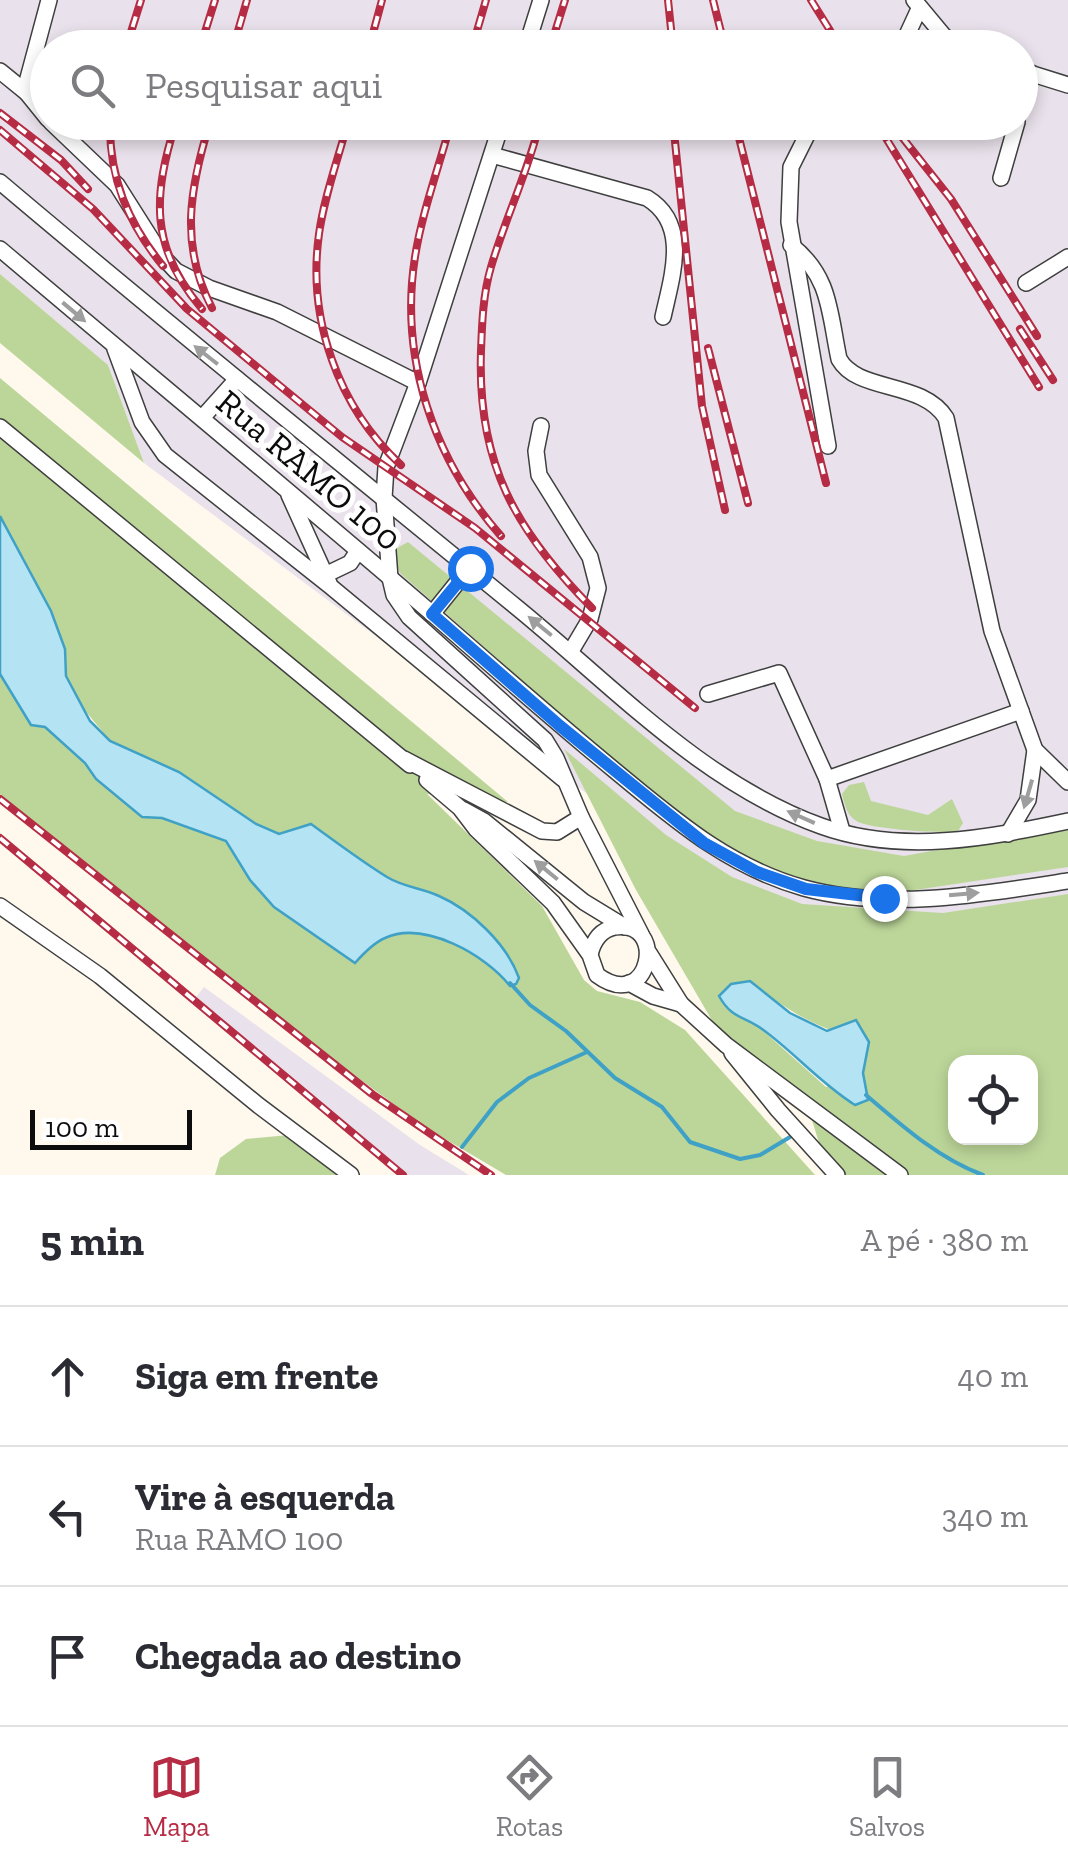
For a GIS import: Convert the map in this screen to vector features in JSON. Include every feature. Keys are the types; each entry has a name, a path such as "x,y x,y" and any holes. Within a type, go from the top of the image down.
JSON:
{"street":[{"path":"41,30 49,0"},
{"path":"532,30 541,0"},
{"path":"907,30 917,5 939,30"},
{"path":"27,93 30,68"},
{"path":"0,71 30,97"},
{"path":"1038,74 1066,80"},
{"path":"70,140 117,185 176,272 277,312 418,383"},
{"path":"497,140 418,383 386,467 384,498 390,578 394,595 409,617 545,740 647,947 644,971 629,983"},
{"path":"804,140 791,167 791,245 828,446"},
{"path":"1001,178 1012,140"},
{"path":"492,155 646,198 660,206 674,233 673,272 662,317"},
{"name":"Rua RAMO 100","path":"0,182 665,733 729,780 823,827 872,837 948,842 1068,821"},
{"path":"791,245 817,270 844,368 850,374 933,403 946,418 992,632 1035,750 1068,782"},
{"name":"Rua RAMO 100","path":"0,249 560,726 704,843 757,872 806,889 884,898 988,892 1068,880"},
{"path":"1026,283 1068,258"},
{"path":"114,345 142,422 164,454 328,580 567,782"},
{"path":"202,418 238,379"},
{"path":"541,426 536,452 540,476 590,557 598,588 590,619 570,651"},
{"path":"0,427 460,808 476,829 538,885 590,954"},
{"path":"288,491 328,580"},
{"path":"328,580 350,564 358,550"},
{"path":"432,614 470,568"},
{"path":"708,694 779,673 827,779 842,831"},
{"path":"827,779 1021,710"},
{"path":"1008,834 1028,800 1035,750"},
{"path":"404,760 542,831 557,832 581,817"},
{"path":"460,808 484,821 584,902 640,935 681,1004 726,1045 900,1175"},
{"path":"0,906 100,976 258,1105 352,1175"},
{"path":"625,927 612,927 593,942 592,966 606,982 629,983 653,996 681,1004"},
{"path":"726,1045 837,1175"},
{"path":"800,1135 816,1114"}],"shaded area":[{"path":"0,0 1068,0 1068,918 747,913 144,463 108,365 0,274"},
{"path":"204,987 420,1145 469,1175 400,1175 196,997"}],"green space":[{"path":"0,274 108,365 144,463 0,343"},
{"path":"0,378 508,802 427,794 542,906 584,980 597,991 640,1002 685,1030 815,1175 506,1175 425,1127 215,973 0,794 0,674 31,725 45,727 85,763 96,779 141,817 162,818 226,841 259,892 274,907 354,963 384,938 417,934 435,937 470,953 510,986 519,978 509,958 480,928 387,877 311,824 279,834 256,824 179,772 110,741 79,703 66,675 65,649 0,516"},
{"path":"408,542 735,811 817,841 904,856 1068,826 1068,867 902,892 807,886 706,843 400,573 395,561 397,548"},
{"path":"564,749 666,835 732,877 802,904 943,913 1068,894 1068,1175 840,1175 819,1143 805,1097 717,1029 636,890","holes":["750,981 779,1003 835,1032 869,1042 863,1073 826,1087 760,1028"]},
{"path":"864,782 871,801 928,815 952,799 963,823 958,831 937,832 858,822 845,807 842,794 849,785"},
{"path":"289,1135 336,1175 215,1175 220,1158 246,1139"}],"water":[{"path":"0,516 51,611 65,649 66,676 90,721 110,741 179,772 256,824 279,834 311,824 387,877 451,902 497,941 519,978 516,984 510,986 470,952 418,934 385,938 355,963 274,907 250,880 226,841 162,818 142,817 96,779 85,763 45,727 31,725 0,674"},
{"path":"750,981 790,1013 827,1031 856,1020 869,1042 863,1073 868,1100 855,1105 762,1029 728,1009 719,996 731,984"}],"waterway":[{"path":"510,983 615,1078 662,1107 690,1142 740,1159 760,1155 790,1137"},
{"path":"462,1147 497,1102 529,1078 587,1052"},
{"path":"866,1095 936,1151 983,1175"}],"railway":[{"path":"132,30 141,0"},
{"path":"206,30 215,0"},
{"path":"238,30 247,0"},
{"path":"374,30 382,0"},
{"path":"477,30 486,0"},
{"path":"556,30 565,0"},
{"path":"668,0 671,30"},
{"path":"713,0 720,30"},
{"path":"811,0 830,30"},
{"path":"0,113 30,136"},
{"path":"0,130 93,209 187,309 342,437 475,528 695,708"},
{"path":"35,140 88,189"},
{"path":"111,140 123,199 163,266"},
{"path":"170,140 160,197 164,242 172,264 202,309"},
{"path":"205,140 191,216 195,262 212,308"},
{"path":"343,140 319,234 316,266 323,329 344,389 379,442 401,465"},
{"path":"446,140 415,257 412,333 427,406 440,441 457,475 501,536"},
{"path":"535,140 488,277 482,319 481,391 494,461 506,492 542,551 592,608"},
{"path":"675,140 702,406 725,510"},
{"path":"740,140 826,483"},
{"path":"887,140 1039,387"},
{"path":"904,140 951,199 1037,336"},
{"path":"1020,329 1053,380"},
{"path":"708,348 748,503"},
{"path":"0,799 372,1094 491,1175"},
{"path":"0,838 403,1175"}],"route":[{"path":"470,568 432,614 560,726 704,843 757,872 806,889 884,898"}]}
